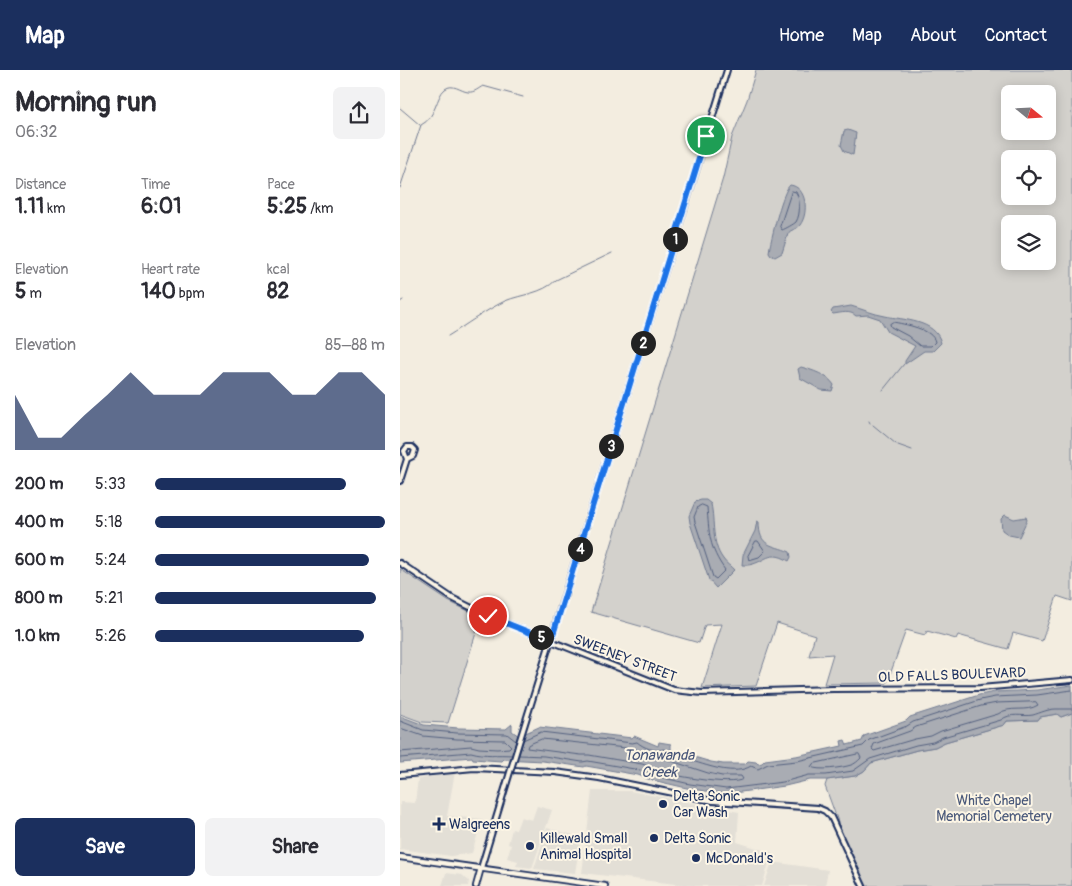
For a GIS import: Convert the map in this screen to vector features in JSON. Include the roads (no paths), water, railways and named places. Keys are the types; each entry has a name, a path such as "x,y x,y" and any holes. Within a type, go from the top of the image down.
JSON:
{"main road":[{"path":"400,857 605,886"},
{"path":"476,886 481,868"}],"street":[{"path":"481,868 727,70"},
{"path":"400,481 407,459"},
{"name":"SWEENEY STREET","path":"400,564 452,598 488,616 674,690 702,693 833,688"},
{"name":"OLD FALLS BOULEVARD","path":"833,688 980,688 1072,680"},
{"path":"400,775 474,768 555,772 608,780 713,801 816,807 825,810 831,818 862,886"}],"water":[{"path":"848,130 856,133 853,155 844,151 841,145 844,131"},
{"path":"790,185 800,190 803,195 805,214 799,227 788,234 782,253 775,257 769,252 770,246 781,204"},
{"path":"851,306 876,314 926,325 938,335 941,343 933,351 924,351 905,364 915,346 888,332 880,319 868,315 856,316 848,312 833,314 831,312 833,309"},
{"path":"801,367 815,371 828,378 834,385 832,391 821,390 800,378 798,369"},
{"path":"706,500 711,504 714,532 719,553 724,561 734,570 716,588 709,580 690,523 689,516 695,502"},
{"path":"1005,515 1014,519 1026,517 1027,520 1019,537 1009,535 1002,530 1001,519"},
{"path":"757,521 759,522 761,537 764,541 790,552 791,557 789,561 775,556 749,565 742,565 743,555 755,531"},
{"name":"Tonawanda Creek","path":"1072,685 1072,713 1061,717 1057,714 1040,717 1038,720 1007,721 1004,725 945,742 935,747 871,763 864,771 855,776 827,780 810,780 785,786 726,794 691,789 638,775 543,761 503,759 501,761 473,759 472,757 400,763 400,716 424,725 458,728 506,729 512,724 512,731 519,736 539,727 632,738 634,736 658,746 659,742 671,744 671,750 711,762 745,764 748,761 758,764 765,760 796,756 842,746 841,741 845,740 847,745 862,741 864,736 906,721 910,717 979,695"}],"waterway":[{"path":"400,188 421,125 430,117 445,89 454,87 470,92 483,86 523,97"},
{"path":"400,108 420,125"},
{"path":"448,336 505,301 545,288 556,280 612,253"},
{"path":"883,390 904,364"},
{"path":"873,425 896,444"},
{"path":"898,445 912,450"}],"place":[{"name":"Delta Sonic Car Wash","path":"663,804"},
{"name":"Walgreens","path":"439,824"},
{"name":"Delta Sonic","path":"654,838"},
{"name":"Killewald Small Animal Hospital","path":"530,846"},
{"name":"McDonald's","path":"696,858"}],"park label":[{"name":"White Chapel Memorial Cemetery","path":"994,808"}]}
